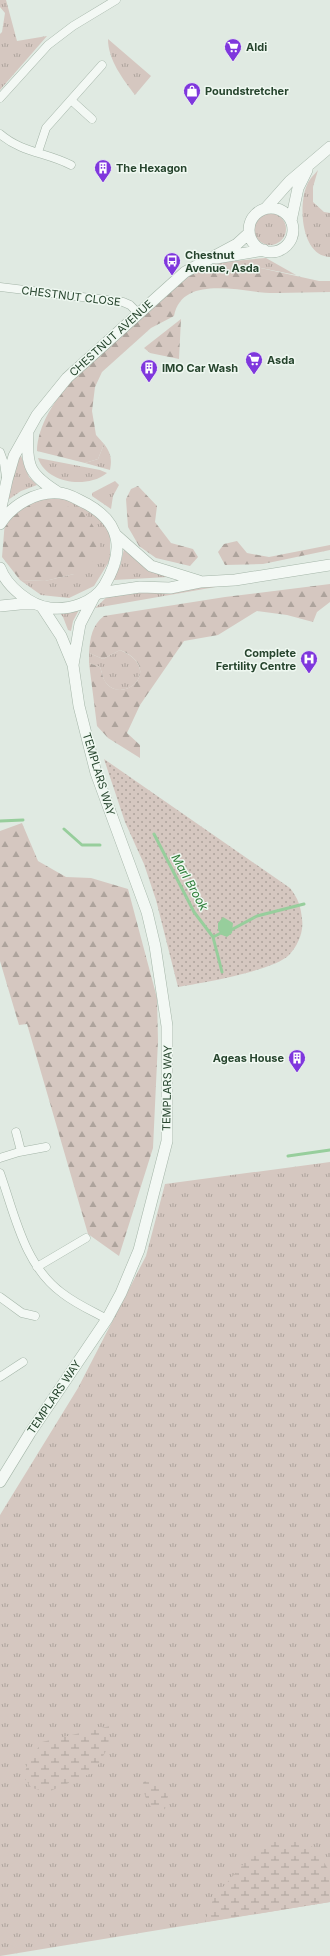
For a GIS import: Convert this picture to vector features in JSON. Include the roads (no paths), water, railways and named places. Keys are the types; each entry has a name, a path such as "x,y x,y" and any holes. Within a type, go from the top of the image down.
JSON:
{"street":[{"path":"0,98 48,45 72,26 116,0"},
{"path":"38,152 46,128 102,65"},
{"path":"71,100 92,119"},
{"path":"0,134 11,143 21,148 56,157 71,165"},
{"path":"266,208 286,185 330,147"},
{"path":"291,221 281,210 266,208 260,210 251,220 249,233 254,244 264,250 272,251 285,246 292,234 291,221 298,188 309,166"},
{"name":"CHESTNUT AVENUE","path":"0,512 14,456 37,415 67,378 185,272 208,258 237,244 249,233"},
{"name":"CHESTNUT AVENUE","path":"208,258 264,250"},
{"name":"CHESTNUT CLOSE","path":"0,287 123,302 130,305 138,313"},
{"name":"CHESTNUT AVENUE","path":"28,431 27,456 35,474 43,483 59,493 71,496 98,511 107,519 116,535"},
{"path":"0,452 4,463 7,480"},
{"path":"0,524 16,506 34,497 59,493"},
{"path":"116,535 151,566 200,582"},
{"name":"TEMPLARS WAY","path":"73,665 80,624 116,560 116,535"},
{"path":"0,606 20,604 57,608 70,607 97,595 140,587 170,588 200,582 235,580 330,565"},
{"name":"TEMPLARS WAY","path":"0,568 7,581 38,606 61,636 73,665 79,706 96,773 147,912 155,946 164,1000 168,1046 167,1141 139,1250 121,1293 107,1319 30,1433 0,1482"},
{"path":"16,1132 21,1151"},
{"path":"0,1158 21,1151 46,1147"},
{"path":"0,1173 26,1247 37,1267 63,1294 107,1319"},
{"path":"37,1267 86,1238"},
{"path":"0,1297 22,1313 35,1316"},
{"path":"0,1377 23,1362"}],"waterway":[{"name":"Marl Brook","path":"0,821 23,820"},
{"name":"Marl Brook","path":"64,829 82,845 100,845"},
{"name":"Marl Brook","path":"154,834 194,912 213,937 222,972"},
{"name":"Marl Brook","path":"231,930 257,916 304,904"},
{"name":"Marl Brook","path":"213,937 223,932"},
{"path":"288,1156 330,1150"}],"place":[{"name":"Aldi","path":"233,62"},
{"name":"Poundstretcher","path":"192,106"},
{"name":"The Hexagon","path":"103,183"},
{"name":"Chestnut Avenue, Asda","path":"172,276"},
{"name":"Asda","path":"254,375"},
{"name":"IMO Car Wash","path":"149,383"},
{"name":"Complete Fertility Centre","path":"309,674"},
{"name":"Ageas House","path":"297,1073"}]}
